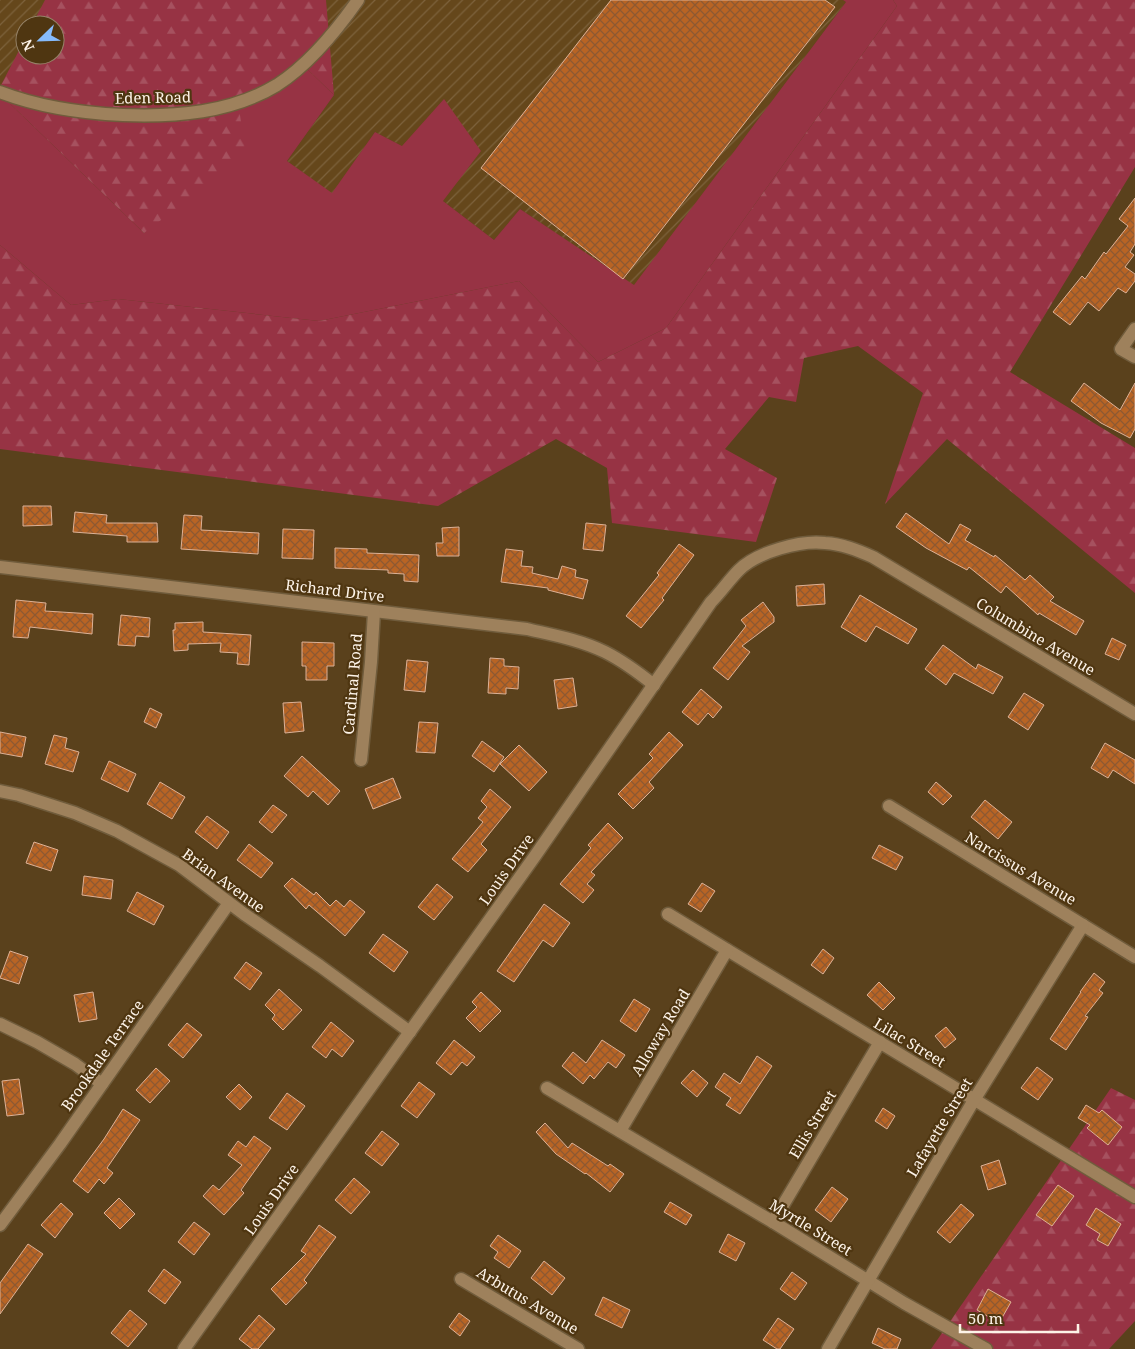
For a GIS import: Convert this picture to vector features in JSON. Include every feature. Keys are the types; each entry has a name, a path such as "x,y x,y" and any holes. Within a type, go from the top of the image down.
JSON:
{"street":[{"name":"Eden Road","path":"0,92 35,103 99,114 153,116 187,114 221,108 264,92 289,76 329,37 358,0"},
{"path":"1135,329 1121,349 1135,357"},
{"name":"Louis Drive","path":"184,1349 541,848 711,602 740,568 772,550 798,544 824,542 853,548 921,586"},
{"name":"Richard Drive","path":"0,567 527,629 575,641 605,652 654,685"},
{"name":"Columbine Avenue","path":"921,586 1135,714"},
{"name":"Cardinal Road","path":"361,760 374,612"},
{"name":"Brian Avenue","path":"0,791 19,795 75,813 117,831 179,865 229,903 320,966 410,1032"},
{"name":"Narcissus Avenue","path":"890,806 1135,957"},
{"name":"Brookdale Terrace","path":"0,1225 60,1144 229,903"},
{"name":"Lilac Street","path":"668,914 1135,1197"},
{"name":"Lafayette Street","path":"828,1349 974,1100 1083,925"},
{"name":"Alloway Road","path":"620,1131 727,950"},
{"path":"0,1024 75,1064 102,1084"},
{"name":"Ellis Street","path":"773,1222 880,1042"},
{"name":"Myrtle Street","path":"547,1088 773,1222 904,1303 986,1349"},
{"name":"Arbutus Avenue","path":"461,1279 578,1349"}],"shaded area":[{"path":"0,0 843,0 846,2 634,286 520,209 494,240 443,201 402,146 375,132 332,194 287,161 334,95 332,78 0,123"}],"green space":[{"path":"45,0 326,0 334,95 302,64 238,102 246,155 144,233 0,94 0,87 15,58 15,65 65,65 65,15 37,15"},
{"path":"843,0 893,0 897,6 666,328 598,362 519,281 319,321 118,299 71,305 0,245 0,94 144,233 238,102 302,64 334,95 287,161 332,193 375,132 402,146 444,99 481,151 443,201 494,240 520,209 634,285 846,2"},
{"path":"893,0 1135,0 1135,167 1010,372 1135,448 1135,593 947,439 885,504 923,393 858,346 804,358 796,402 769,397 725,449 777,478 756,542 612,523 607,468 556,439 438,506 0,449 0,245 71,305 118,299 319,321 519,281 598,362 666,328 897,6"},
{"path":"1111,1088 1135,1100 1135,1321 1109,1349 931,1349"}],"building":[{"path":"611,0 825,0 835,7 623,279 481,168"},
{"path":"1135,198 1135,244 1130,252 1134,255 1125,267 1135,274 1135,281 1126,293 1118,288 1099,311 1088,302 1070,325 1053,312 1082,276 1085,279 1104,252 1106,254 1128,226 1119,219"},
{"path":"1084,383 1120,410 1135,383 1135,429 1130,438 1101,423 1071,401"},
{"path":"23,506 51,506 52,525 23,526"},
{"path":"75,512 107,515 106,523 157,523 158,542 127,542 127,536 73,532"},
{"path":"906,513 949,544 960,524 971,530 965,540 994,557 995,555 1025,580 1030,575 1054,597 1050,601 1084,621 1076,635 1039,613 1038,615 1006,586 1001,593 969,567 967,570 926,548 896,527"},
{"path":"184,515 202,516 201,530 259,533 258,554 181,549"},
{"path":"586,523 606,525 603,551 583,549"},
{"path":"459,527 459,556 437,556 436,543 443,543 442,528"},
{"path":"283,529 314,530 313,559 282,558"},
{"path":"679,544 694,555 662,598 664,600 641,628 626,616 659,575 657,573"},
{"path":"335,548 367,549 367,553 419,555 418,582 404,581 404,574 388,573 388,570 335,568"},
{"path":"506,549 523,551 521,566 533,567 532,573 558,579 562,566 576,570 575,577 588,580 583,599 548,590 548,588 501,582"},
{"path":"824,584 825,604 797,606 796,586"},
{"path":"860,595 917,629 908,644 876,626 866,642 841,627"},
{"path":"16,600 46,603 45,611 93,614 92,634 30,627 28,638 13,637"},
{"path":"763,602 774,617 774,622 742,646 750,652 728,680 713,668 746,626 741,620"},
{"path":"121,615 150,618 149,637 136,636 135,646 118,645"},
{"path":"203,622 203,632 251,635 249,665 237,664 238,653 220,652 221,643 188,644 188,650 174,651 173,630 175,630 175,623"},
{"path":"1112,638 1126,645 1119,660 1105,654"},
{"path":"302,642 334,643 334,666 327,666 327,680 306,680 306,666 302,666"},
{"path":"943,645 976,669 978,664 1003,677 993,694 954,673 946,685 925,669"},
{"path":"490,658 504,659 504,666 519,667 518,689 506,688 506,694 488,693"},
{"path":"407,660 428,662 425,692 404,690"},
{"path":"573,678 577,706 558,709 554,680"},
{"path":"701,689 722,707 713,718 708,713 698,725 682,712"},
{"path":"1024,693 1044,705 1028,730 1008,717"},
{"path":"301,702 304,731 285,733 283,703"},
{"path":"150,708 162,714 156,728 144,722"},
{"path":"419,722 438,723 435,753 416,752"},
{"path":"0,732 26,737 22,757 0,753"},
{"path":"669,732 683,745 649,782 654,788 633,809 618,794 653,758 649,754"},
{"path":"54,735 67,738 65,748 79,752 73,772 45,764"},
{"path":"482,741 504,757 494,772 472,756"},
{"path":"1105,743 1135,760 1135,784 1113,770 1108,778 1091,768"},
{"path":"519,745 547,772 529,791 500,764"},
{"path":"302,756 340,791 328,805 313,791 308,797 284,776"},
{"path":"109,761 136,774 128,792 101,779"},
{"path":"393,778 401,798 373,809 365,789"},
{"path":"160,782 185,797 172,819 147,804"},
{"path":"936,782 952,796 943,805 928,792"},
{"path":"490,789 511,807 481,844 487,850 468,872 452,859 483,822 478,818 487,807 481,801"},
{"path":"985,800 1012,822 998,839 971,817"},
{"path":"273,805 287,815 272,833 259,822"},
{"path":"207,816 229,832 217,849 195,832"},
{"path":"608,823 623,838 591,872 595,875 587,884 594,890 583,903 560,884 591,848 588,845"},
{"path":"34,842 58,850 51,871 26,863"},
{"path":"249,844 273,863 261,878 237,860"},
{"path":"879,845 903,857 896,870 872,858"},
{"path":"84,876 113,880 111,899 82,895"},
{"path":"292,878 314,895 316,892 330,906 336,900 344,907 350,900 365,912 345,936 309,905 306,909 284,886"},
{"path":"702,883 715,891 701,912 688,904"},
{"path":"437,884 453,897 434,920 418,907"},
{"path":"137,892 164,906 154,925 127,911"},
{"path":"544,904 570,923 553,947 543,940 514,982 497,971"},
{"path":"383,934 408,952 394,972 369,953"},
{"path":"823,949 834,958 823,974 811,965"},
{"path":"10,951 28,957 19,984 0,978"},
{"path":"246,962 262,973 250,990 234,978"},
{"path":"1094,973 1105,982 1099,990 1103,993 1085,1016 1088,1017 1066,1050 1050,1039"},
{"path":"879,982 895,998 883,1010 867,995"},
{"path":"279,989 302,1010 283,1030 272,1019 275,1015 265,1005"},
{"path":"93,992 97,1019 79,1022 74,995"},
{"path":"481,992 501,1011 480,1032 466,1018 477,1007 472,1002"},
{"path":"634,999 650,1009 636,1032 620,1021"},
{"path":"331,1022 354,1041 342,1057 332,1049 326,1058 312,1047"},
{"path":"187,1023 202,1035 183,1058 168,1045"},
{"path":"946,1027 956,1039 945,1048 935,1036"},
{"path":"454,1040 475,1057 467,1066 462,1062 451,1075 436,1063"},
{"path":"602,1040 625,1055 616,1068 608,1062 594,1079 590,1075 583,1084 562,1066 573,1052 586,1063"},
{"path":"757,1056 772,1066 740,1114 726,1105 731,1098 715,1087 724,1073 740,1084"},
{"path":"1037,1067 1053,1079 1038,1100 1021,1088"},
{"path":"156,1068 170,1081 150,1103 136,1090"},
{"path":"693,1070 708,1083 697,1097 681,1083"},
{"path":"19,1079 24,1114 7,1116 2,1081"},
{"path":"419,1082 435,1094 417,1118 401,1106"},
{"path":"239,1084 252,1097 240,1110 226,1097"},
{"path":"287,1093 305,1106 287,1130 269,1118"},
{"path":"1086,1105 1099,1113 1102,1110 1122,1127 1108,1145 1087,1128 1090,1125 1078,1118"},
{"path":"883,1108 895,1116 887,1129 875,1121"},
{"path":"123,1109 140,1120 107,1168 113,1173 104,1184 99,1179 88,1193 73,1181 104,1139"},
{"path":"545,1123 568,1148 572,1143 624,1174 610,1192 586,1173 556,1154 536,1132"},
{"path":"382,1131 399,1144 382,1166 365,1153"},
{"path":"254,1136 271,1148 241,1190 244,1193 224,1215 203,1196 213,1185 219,1190 242,1165 228,1155 238,1141 246,1147"},
{"path":"999,1160 1006,1184 988,1190 981,1166"},
{"path":"354,1178 370,1192 351,1214 335,1200"},
{"path":"1058,1185 1074,1196 1052,1226 1036,1215"},
{"path":"832,1187 848,1199 831,1222 815,1210"},
{"path":"119,1198 135,1214 120,1229 104,1213"},
{"path":"670,1202 692,1215 686,1225 664,1212"},
{"path":"61,1203 73,1214 55,1238 41,1225"},
{"path":"961,1204 974,1215 950,1243 937,1232"},
{"path":"1096,1208 1121,1224 1108,1246 1097,1240 1100,1234 1086,1225"},
{"path":"194,1222 210,1234 194,1255 178,1242"},
{"path":"319,1225 336,1237 304,1280 307,1283 286,1305 271,1289 306,1254 301,1251"},
{"path":"728,1234 745,1243 736,1261 719,1252"},
{"path":"498,1235 521,1251 509,1268 494,1258 498,1252 490,1246"},
{"path":"28,1244 43,1254 0,1314 0,1283"},
{"path":"544,1261 565,1278 552,1295 531,1278"},
{"path":"164,1269 181,1282 165,1304 148,1291"},
{"path":"792,1272 807,1283 795,1300 780,1289"},
{"path":"988,1289 1011,1302 999,1323 977,1310"},
{"path":"603,1297 630,1310 622,1328 595,1315"},
{"path":"130,1310 147,1324 128,1347 111,1333"},
{"path":"459,1313 470,1321 460,1336 449,1327"},
{"path":"259,1315 275,1329 258,1349 252,1349 239,1339"},
{"path":"778,1318 794,1329 780,1349 763,1340"},
{"path":"878,1328 901,1339 897,1349 885,1349 872,1343"}]}
